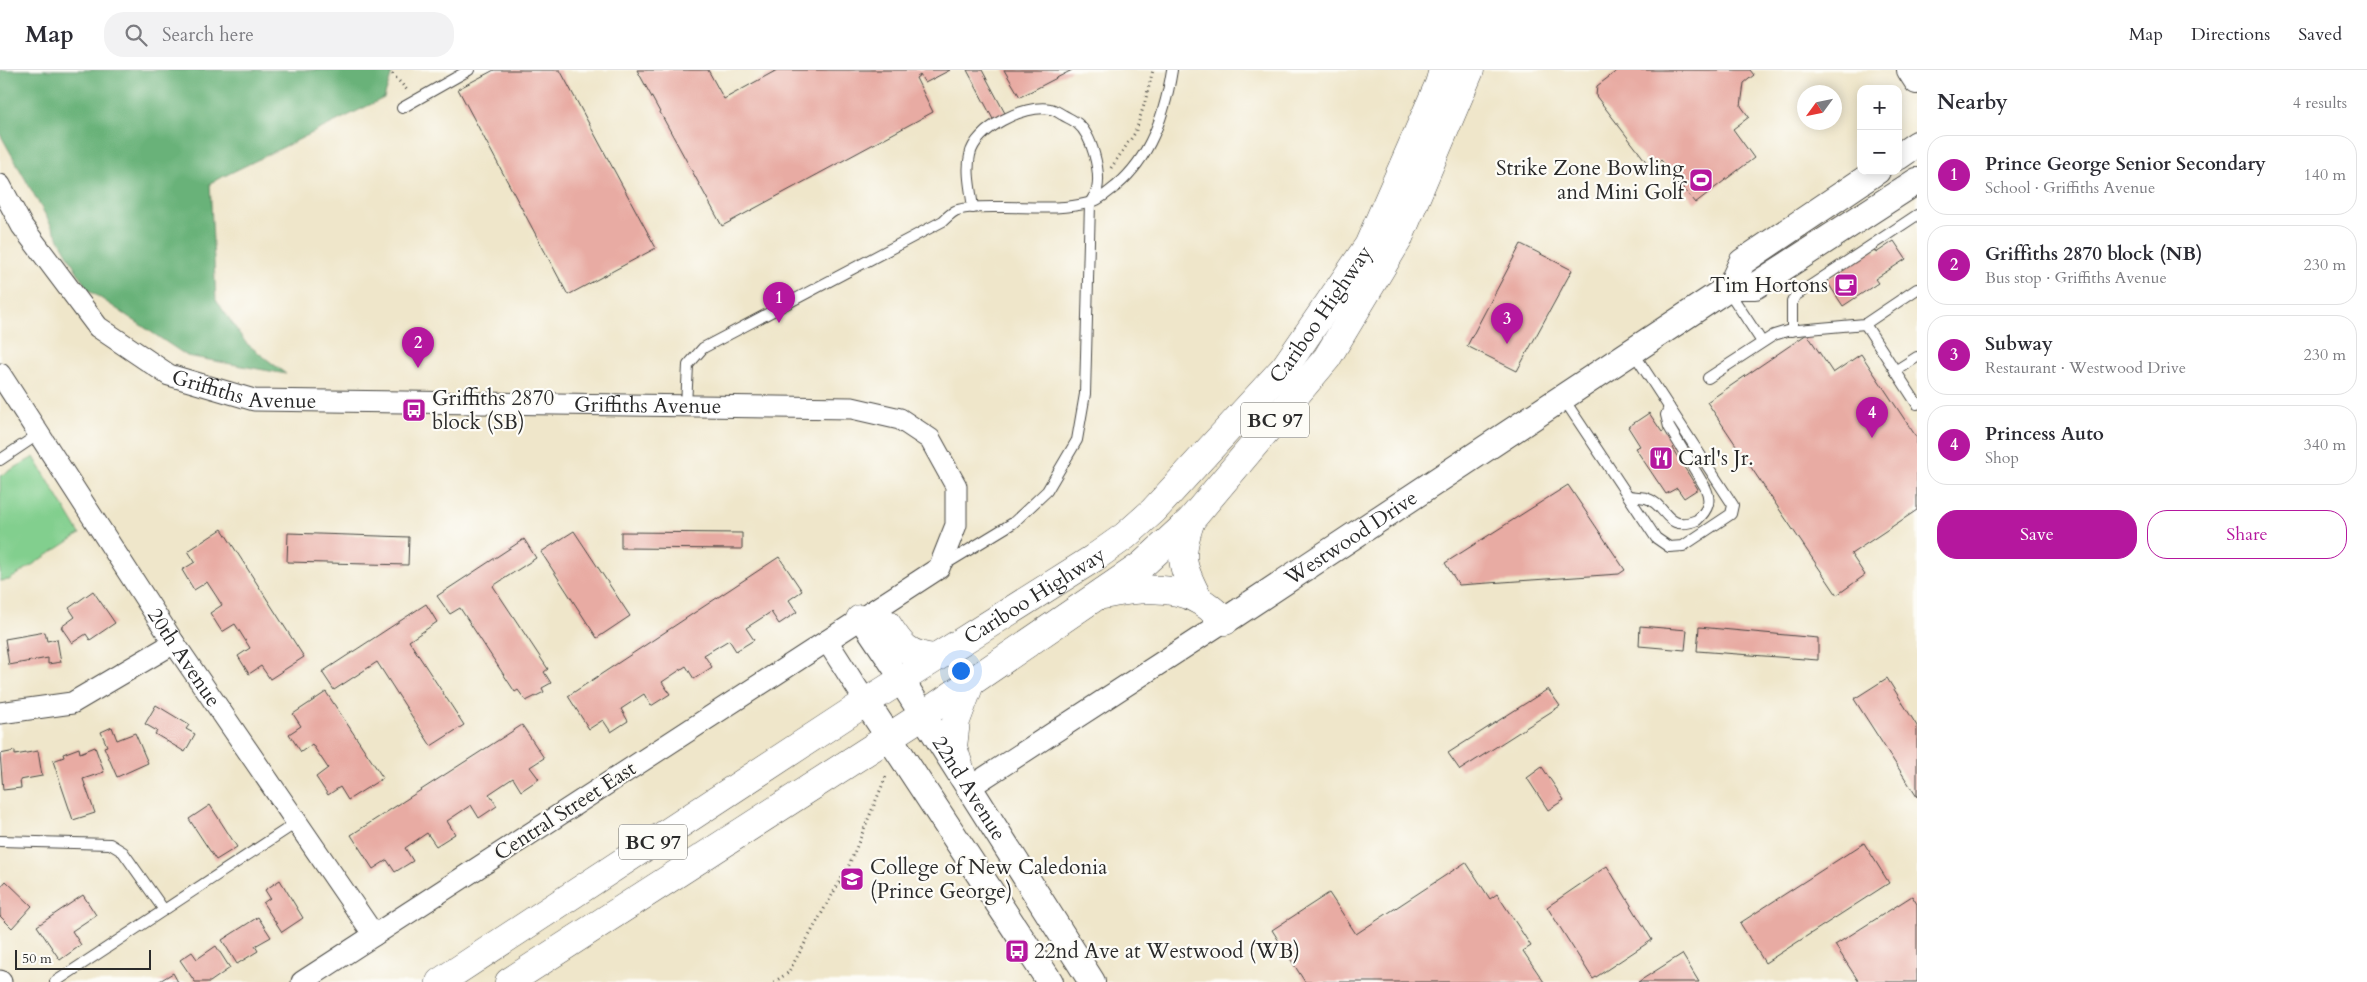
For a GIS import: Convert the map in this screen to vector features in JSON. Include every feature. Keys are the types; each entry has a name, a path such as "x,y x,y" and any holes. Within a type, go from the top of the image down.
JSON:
{"highway":[{"name":"Cariboo Highway","path":"440,982 866,702 1094,558 1125,536 1153,511 1285,367 1368,246 1439,84 1443,70"},
{"name":"Cariboo Highway","path":"509,982 923,715 1142,566 1170,541 1191,520 1327,358 1398,240 1470,70"},
{"path":"1191,520 1183,541 1182,560 1187,577 1199,600 1225,621"},
{"path":"1096,597 1130,590 1156,589 1199,600"},
{"path":"860,619 886,624 899,643 909,652 919,657 934,658"},
{"path":"966,781 953,747 956,722 971,681"}],"street":[{"path":"1910,70 1917,81"},
{"path":"1902,154 1917,144"},
{"path":"1871,175 1742,262 1729,287 1755,286 1917,181"},
{"name":"Griffiths Avenue","path":"0,185 22,226 98,327 169,375 254,400 852,408 900,419 930,439 956,486 956,525 939,568"},
{"name":"Westwood Drive","path":"966,781 1225,621 1729,287"},
{"name":"20th Avenue","path":"0,374 174,643 374,936"},
{"path":"827,641 939,568"},
{"name":"22nd Avenue","path":"860,619 966,781 1092,982"},
{"name":"22nd Avenue","path":"827,641 1050,982"},
{"name":"Central Street East","path":"302,982 827,641"},
{"path":"0,712 72,703 174,643"}],"lane":[{"path":"402,108 469,70"},
{"path":"686,406 688,364 703,348 943,221 956,210 1068,206 1090,203 1119,185 1137,166 1152,140 1168,97 1172,70"},
{"path":"939,568 1013,523 1047,491 1077,440 1085,394 1090,203 1097,190 1093,146 1078,124 1051,109 1036,108 1015,114 993,125 975,142 970,154 969,167 973,208"},
{"path":"1792,331 1792,302 1795,296 1917,215"},
{"path":"1729,287 1762,342"},
{"path":"1708,378 1774,335 1792,331 1865,324 1917,290"},
{"path":"1865,324 1917,404"},
{"path":"1563,397 1656,538 1663,544 1676,548 1683,546 1733,510 1733,506 1632,352"},
{"path":"1895,371 1917,357"},
{"path":"1630,496 1646,498 1671,521 1676,523 1685,524 1697,520 1709,505 1710,496 1706,487 1669,427 1666,415 1669,407"},
{"path":"0,460 39,434"},
{"path":"55,982 296,823"},
{"path":"0,840 110,844 123,852 164,910"}],"path":[{"path":"389,70 417,99"},
{"path":"1097,190 1135,133 1153,70"},
{"path":"774,982 788,973 849,865 887,774 889,737"}],"green space":[{"path":"0,70 393,70 384,98 210,183 216,300 246,343 286,374 187,356 87,289 0,134"},
{"path":"34,457 80,534 9,580 0,581 0,476"}],"building":[{"path":"494,70 560,70 656,248 568,295 458,89"},
{"path":"637,70 708,70 724,99 777,70 950,70 925,83 920,75 916,78 933,112 722,226"},
{"path":"967,70 982,70 1007,117 995,123"},
{"path":"1004,70 1072,70 1020,97"},
{"path":"1618,70 1750,70 1754,75 1744,83 1741,106 1749,117 1733,129 1754,158 1695,203 1661,160 1651,168 1596,96 1597,86"},
{"path":"1894,241 1906,259 1875,279 1878,283 1843,306 1826,280 1874,249 1876,253"},
{"path":"1521,244 1572,270 1517,371 1467,346"},
{"path":"1807,334 1833,373 1861,354 1917,438 1917,510 1851,554 1865,575 1837,595 1707,402"},
{"path":"1649,413 1662,432 1665,430 1675,446 1672,448 1698,489 1684,498 1677,488 1666,494 1635,448 1640,446 1628,427"},
{"path":"1568,485 1625,570 1619,574 1459,585 1445,563"},
{"path":"222,529 304,657 270,679 261,666 249,674 238,656 250,648 235,624 222,632 210,613 222,605 207,582 194,590 182,570 195,562 188,551"},
{"path":"574,531 630,616 597,638 541,552"},
{"path":"621,532 742,533 742,549 621,548"},
{"path":"288,533 409,537 408,565 287,562"},
{"path":"524,539 536,558 493,586 548,669 544,672 551,683 542,688 544,692 526,701 518,690 515,692 460,608 450,614 437,596"},
{"path":"779,557 802,591 789,600 797,612 779,624 771,612 746,628 754,640 736,651 729,640 704,655 712,667 694,679 686,666 662,682 670,694 651,706 644,694 621,709 628,721 611,732 603,720 589,729 568,696"},
{"path":"93,591 115,623 90,640 86,634 72,643 61,627 75,617 69,608"},
{"path":"426,604 437,622 409,641 464,725 431,746 377,662 334,690 322,672"},
{"path":"1640,626 1687,630 1685,650 1639,646"},
{"path":"1699,627 1818,638 1818,660 1697,651"},
{"path":"45,632 47,641 57,639 61,662 48,664 48,658 9,665 5,639"},
{"path":"1887,678 1917,726 1917,797 1854,699"},
{"path":"1548,689 1560,706 1460,770 1448,753"},
{"path":"326,692 383,778 348,800 340,787 328,795 316,777 328,768 312,744 301,752 289,734 301,726 293,714"},
{"path":"156,705 189,725 186,729 195,734 185,752 155,734 157,731 145,724"},
{"path":"522,725 544,758 530,767 539,779 521,791 513,778 489,794 497,806 479,818 471,805 447,821 455,834 436,846 427,833 405,848 413,861 395,872 387,860 373,869 351,835"},
{"path":"112,727 117,740 135,733 148,763 117,777 104,747 107,746 101,732"},
{"path":"95,747 104,772 83,779 95,813 73,820 53,761 64,757 63,754 79,748 80,753"},
{"path":"15,751 15,755 38,751 42,776 20,780 21,788 3,790 0,754"},
{"path":"1542,767 1564,800 1548,810 1527,778"},
{"path":"210,805 237,847 216,860 189,819"},
{"path":"1864,843 1889,883 1765,963 1740,923"},
{"path":"1466,862 1490,899 1497,894 1531,946 1523,951 1544,982 1305,982 1272,930 1329,893 1356,934"},
{"path":"1607,866 1652,940 1593,979 1547,907"},
{"path":"280,880 303,918 282,932 263,903 270,898 265,890"},
{"path":"6,881 32,906 12,928 0,916 0,888"},
{"path":"83,895 96,915 72,931 81,945 60,960 37,926"},
{"path":"1912,896 1917,904 1917,982 1859,982 1835,945"},
{"path":"258,917 271,937 255,946 258,951 237,964 222,940"},
{"path":"216,946 230,968 210,982 195,982 180,960 192,952 197,959"},
{"path":"1682,954 1699,982 1638,982"},
{"path":"173,973 178,982 158,982"}],"place":[{"name":"Strike Zone Bowling and Mini Golf","path":"1701,180"},
{"name":"Tim Hortons","path":"1846,285"},
{"name":"Prince George Senior Secondary","path":"779,323"},
{"name":"Subway","path":"1507,344"},
{"name":"Griffiths 2870 block (NB)","path":"418,368"},
{"name":"Griffiths 2870 block (SB)","path":"414,410"},
{"name":"Princess Auto","path":"1872,438"},
{"name":"Carl's Jr.","path":"1661,458"},
{"name":"College of New Caledonia (Prince George)","path":"852,879"},
{"name":"22nd Ave at Westwood (WB)","path":"1017,951"}]}
